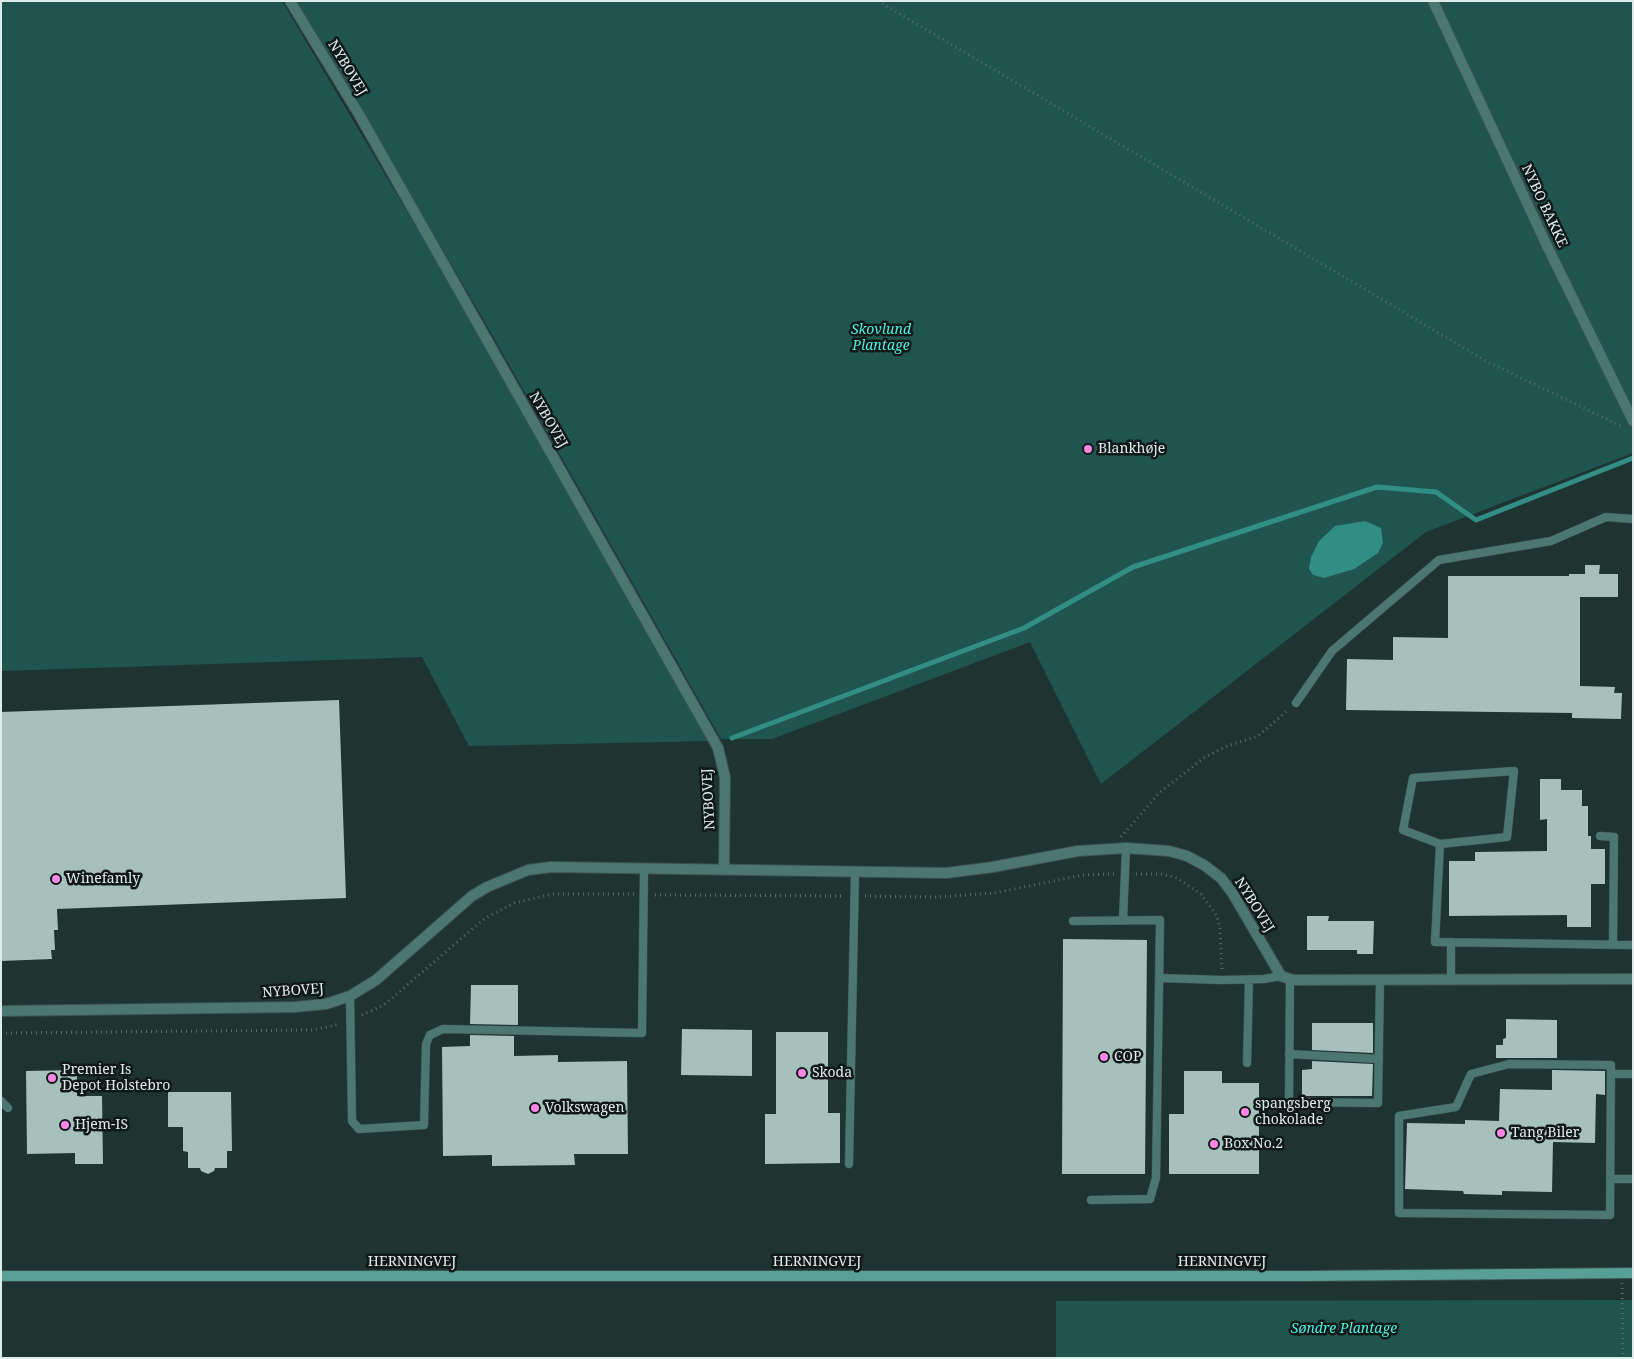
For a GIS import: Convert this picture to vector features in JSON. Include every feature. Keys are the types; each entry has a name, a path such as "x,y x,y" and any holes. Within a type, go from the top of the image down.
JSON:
{"main road":[{"name":"HERNINGVEJ","path":"1,1276 1304,1276 1628,1273"}],"street":[{"name":"NYBOVEJ","path":"290,1 360,116 718,748 725,777 724,870"},
{"name":"NYBO BAKKE","path":"1433,1 1548,248 1633,421"},
{"name":"NYBOVEJ","path":"1,1011 296,1007 326,1004 350,996 389,970 457,908 487,887 528,870 551,867 946,873 1078,852 1121,848 1169,851 1187,856 1204,865 1220,878 1233,894 1286,978"},
{"path":"1286,978 1380,980 1633,979"}],"lane":[{"path":"1296,703 1332,652 1439,560 1551,541 1606,517 1633,519"},
{"path":"1514,771 1507,837 1440,844 1403,830 1413,778 1514,771"},
{"path":"1600,836 1614,837 1613,945"},
{"path":"1440,844 1434,942 1633,945"},
{"path":"1121,848 1123,920"},
{"path":"350,996 352,1120 359,1129 424,1125 426,1044 430,1034 443,1029 642,1033 644,869"},
{"path":"849,1164 855,872"},
{"path":"1073,921 1160,920 1156,1178 1150,1199 1090,1200"},
{"path":"1451,942 1451,980"},
{"path":"1160,978 1249,980 1286,978 1289,1102 1378,1103 1380,980"},
{"path":"1247,1063 1249,980"},
{"path":"1289,1054 1379,1059"},
{"path":"1509,1064 1611,1066 1610,1179 1610,1215 1398,1213 1399,1116 1456,1107 1471,1074 1509,1064"},
{"path":"1611,1074 1633,1074"},
{"path":"1,1101 8,1108"},
{"path":"1610,1179 1633,1179"}],"path":[{"path":"878,1 1486,361 1624,428"},
{"path":"1121,848 1122,834 1159,793 1205,757 1227,746 1258,736 1296,703"},
{"path":"1623,1358 1628,1273"}],"green space":[{"path":"1,1 282,1 472,321 709,741 469,746 422,657 1,671"},
{"name":"Skovlund Plantage","path":"297,1 1633,1 1633,453 1426,532 1101,784 1030,642 772,739 721,739 482,317"},
{"name":"Søndre Plantage","path":"1633,1300 1633,1358 1056,1358 1056,1301"}],"shaded area":[{"path":"1365,521 1381,528 1383,543 1378,553 1354,569 1324,578 1313,575 1309,569 1311,557 1319,541 1335,526"}],"building":[{"path":"1585,565 1600,565 1599,574 1618,574 1618,597 1580,597 1580,686 1615,687 1614,693 1622,693 1621,719 1572,718 1572,713 1346,710 1347,659 1393,660 1393,637 1448,638 1448,576 1569,576 1569,574 1585,574"},
{"path":"339,700 346,898 57,909 58,930 54,930 55,950 51,950 52,959 1,961 1,712"},
{"path":"1540,779 1561,779 1561,790 1582,790 1582,806 1588,806 1588,836 1591,836 1591,849 1605,849 1605,884 1591,884 1591,927 1567,927 1567,915 1449,916 1449,861 1475,861 1475,852 1547,851 1547,819 1540,820"},
{"path":"1307,916 1329,916 1328,921 1374,921 1373,954 1357,954 1357,950 1307,950"},
{"name":"COP","path":"1063,939 1147,940 1145,1174 1062,1174"},
{"path":"471,985 518,985 518,1025 470,1024"},
{"path":"1506,1019 1557,1020 1557,1058 1496,1058 1496,1045 1503,1045 1503,1039 1506,1038"},
{"path":"1312,1023 1373,1023 1373,1053 1312,1050"},
{"path":"682,1029 752,1030 752,1076 681,1075"},
{"name":"Skoda","path":"776,1032 828,1032 828,1113 840,1113 840,1163 765,1164 765,1114 776,1114"},
{"name":"Volkswagen","path":"470,1035 514,1036 514,1056 558,1055 558,1062 627,1061 628,1154 574,1154 575,1165 492,1166 492,1155 443,1156 442,1047 470,1046"},
{"path":"1312,1061 1373,1064 1372,1096 1302,1096 1302,1070 1312,1069"},
{"name":"Hjem-IS","path":"77,1070 77,1096 102,1096 103,1164 75,1164 75,1153 27,1154 26,1071"},
{"name":"Tang Biler","path":"1552,1070 1605,1071 1605,1095 1596,1094 1595,1143 1553,1142 1552,1192 1502,1191 1502,1195 1464,1194 1463,1191 1405,1189 1407,1123 1465,1124 1465,1120 1499,1121 1500,1089 1552,1090"},
{"name":"Box No.2","path":"1184,1071 1222,1071 1222,1083 1259,1083 1259,1174 1169,1174 1169,1114 1184,1114"},
{"path":"168,1092 231,1092 232,1151 227,1151 227,1168 215,1168 214,1171 208,1174 201,1171 200,1168 188,1168 188,1152 183,1151 183,1127 168,1127"}],"waterway":[{"path":"732,738 1024,628 1133,567 1377,487 1436,492 1476,520 1633,458"}],"place":[{"name":"Blankhøje","path":"1088,449"},
{"name":"Winefamly","path":"56,879"},
{"name":"COP","path":"1104,1057"},
{"name":"Skoda","path":"802,1073"},
{"name":"Premier Is Depot Holstebro","path":"52,1078"},
{"name":"Volkswagen","path":"535,1108"},
{"name":"spangsberg chokolade","path":"1245,1112"},
{"name":"Hjem-IS","path":"65,1125"},
{"name":"Tang Biler","path":"1501,1133"},
{"name":"Box No.2","path":"1214,1144"}]}
